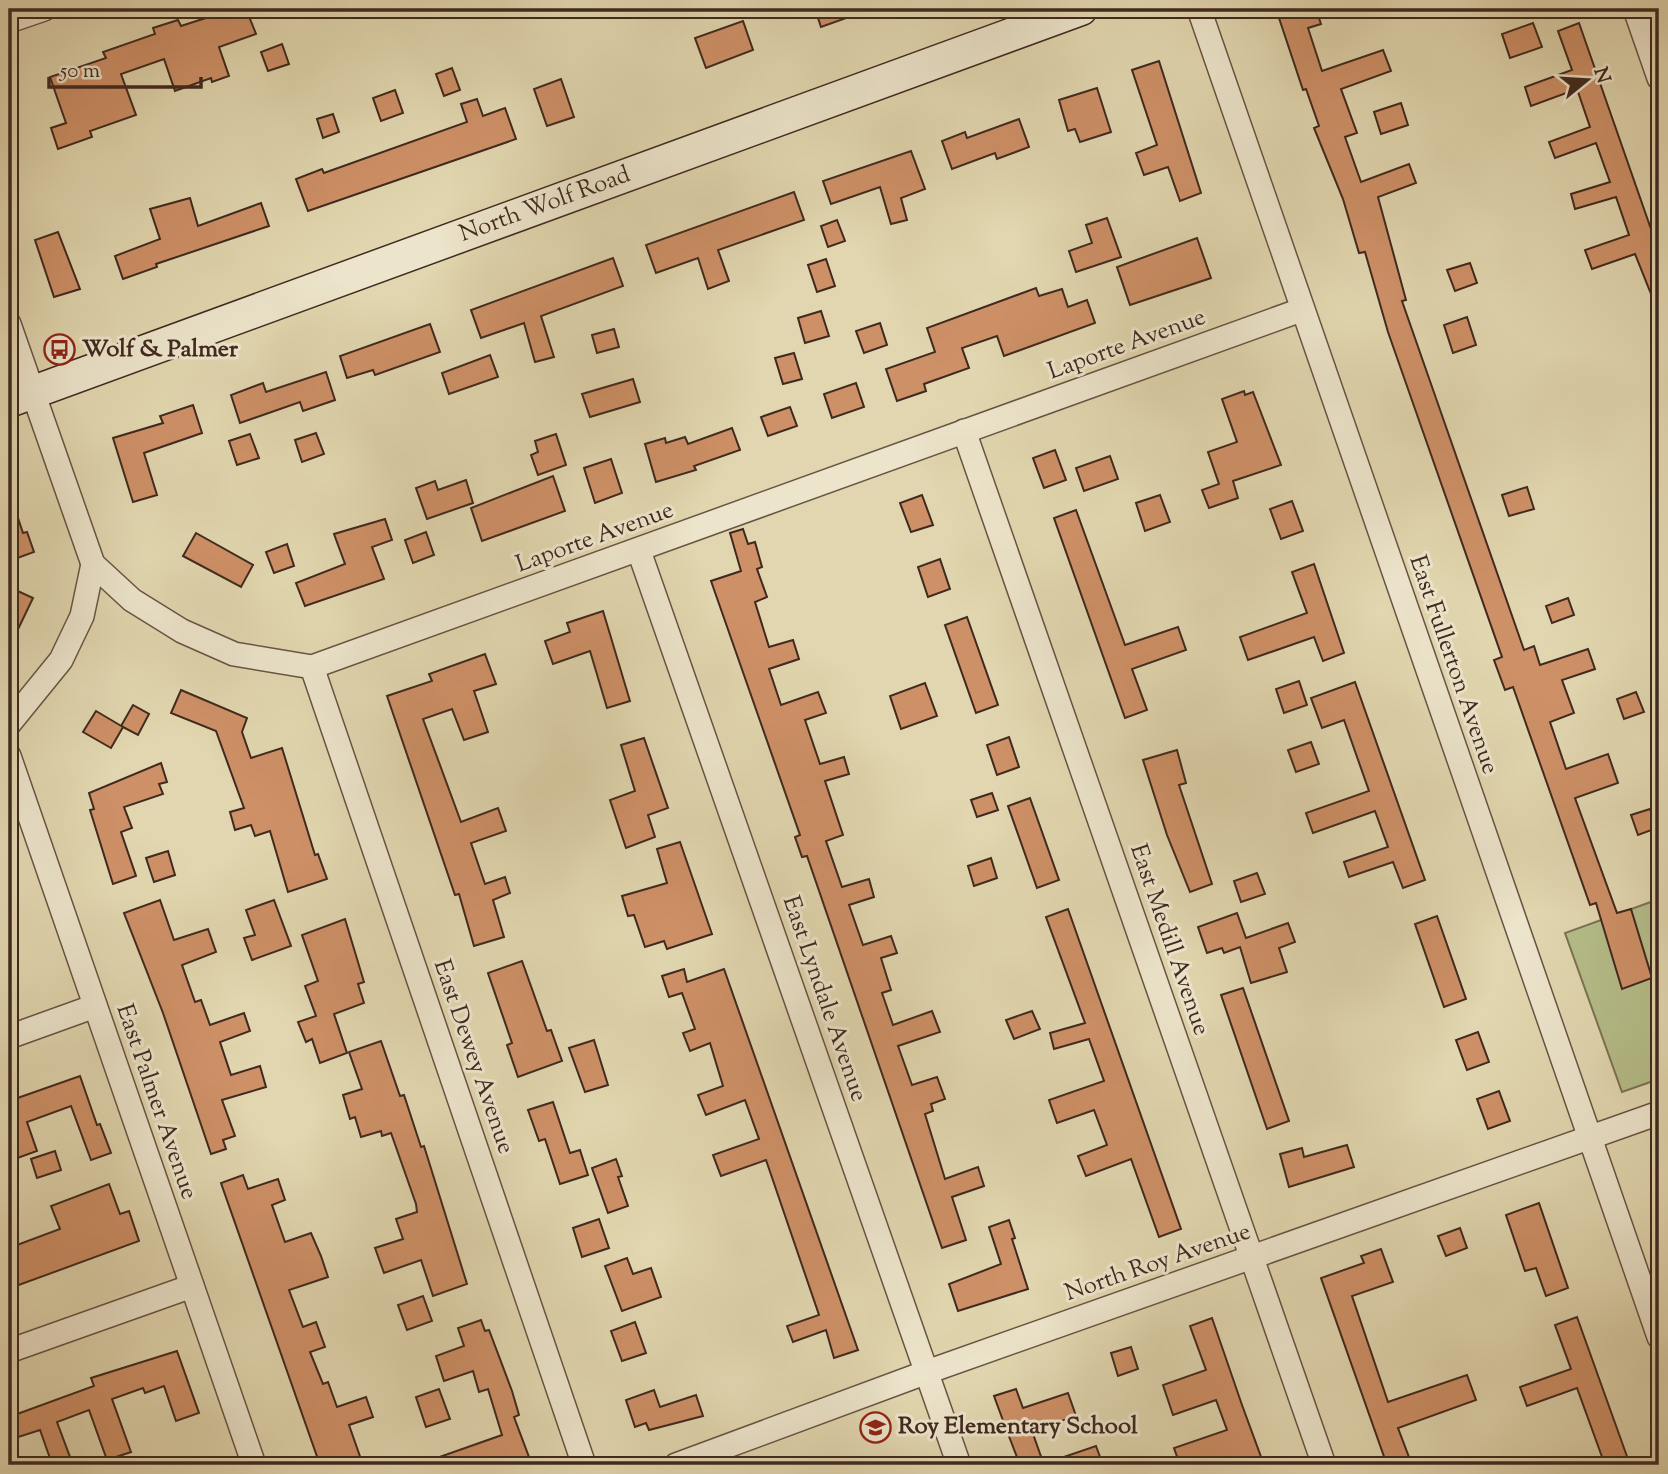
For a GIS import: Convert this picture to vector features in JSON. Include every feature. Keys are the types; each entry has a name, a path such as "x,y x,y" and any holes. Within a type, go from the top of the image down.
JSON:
{"main road":[{"name":"North Wolf Road","path":"20,396 1081,9"}],"street":[{"path":"9,21 44,9"},
{"name":"East Fullerton Avenue","path":"1199,9 1301,310 1659,1337"},
{"path":"1635,9 1659,78"},
{"name":"Laporte Avenue","path":"93,564 132,600 182,631 234,654 312,667 1301,310"},
{"path":"9,324 20,396 93,564 82,617 61,660 9,724"},
{"name":"East Medill Avenue","path":"964,431 1324,1465"},
{"name":"East Lyndale Avenue","path":"639,551 959,1465"},
{"name":"East Dewey Avenue","path":"312,667 584,1465"},
{"name":"East Palmer Avenue","path":"9,756 254,1465"},
{"path":"9,1037 95,1006"},
{"name":"North Roy Avenue","path":"676,1465 927,1372 1659,1113"},
{"path":"9,1351 192,1286"}],"green space":[{"path":"1659,899 1659,1079 1622,1092 1565,933"}],"building":[{"path":"213,9 246,9 256,34 219,47 229,76 212,82 211,78 175,91 164,59 121,74 136,115 90,131 92,137 58,149 51,128 66,123 50,77 106,58 103,52 155,34 153,28 178,20 181,26 215,15"},
{"path":"815,9 865,9 866,11 821,27"},
{"path":"1276,9 1316,9 1321,24 1308,28 1322,71 1383,50 1391,71 1341,89 1357,133 1345,137 1361,182 1409,164 1416,183 1378,197 1406,300 1402,301 1524,650 1534,646 1540,665 1588,649 1595,669 1562,680 1574,713 1550,722 1566,769 1608,754 1618,783 1575,798 1617,913 1631,909 1652,978 1622,989 1596,903 1590,905 1513,687 1505,690 1494,660 1502,657 1388,332 1365,252 1359,253 1343,199 1314,128 1319,126 1306,89 1303,90"},
{"path":"743,21 753,50 706,68 695,38"},
{"path":"1533,23 1542,47 1510,58 1502,34"},
{"path":"1579,23 1659,252 1659,314 1635,254 1592,269 1585,250 1629,235 1616,197 1575,209 1571,194 1610,182 1596,143 1555,158 1549,142 1590,127 1577,89 1531,106 1525,87 1572,70 1558,31"},
{"path":"282,44 289,64 268,71 261,52"},
{"path":"1159,61 1201,193 1180,201 1168,167 1144,175 1136,153 1157,145 1132,70"},
{"path":"452,68 460,90 444,96 436,74"},
{"path":"561,79 574,117 547,126 534,89"},
{"path":"1097,88 1111,132 1080,142 1075,129 1068,131 1059,100"},
{"path":"395,90 403,113 381,121 373,98"},
{"path":"477,99 483,116 505,108 516,139 308,211 296,179 322,169 324,173 467,122 461,104"},
{"path":"1401,103 1408,125 1381,134 1374,112"},
{"path":"333,114 339,132 323,138 317,119"},
{"path":"1019,119 1029,147 997,159 995,153 952,169 942,141 965,132 967,138"},
{"path":"911,151 925,189 901,198 907,220 891,224 880,187 831,204 823,181"},
{"path":"794,192 804,220 718,250 729,281 708,289 698,258 656,273 646,245"},
{"path":"190,198 198,226 261,203 269,226 156,264 157,267 123,279 115,256 160,239 150,209"},
{"path":"1107,218 1121,257 1076,272 1069,251 1092,243 1086,225"},
{"path":"837,220 845,241 828,247 821,226"},
{"path":"58,232 80,289 54,297 35,240"},
{"path":"1197,238 1211,278 1130,305 1117,267"},
{"path":"613,258 623,286 541,316 554,357 535,362 524,323 481,338 471,310"},
{"path":"826,259 835,286 817,292 808,265"},
{"path":"1470,263 1477,283 1455,291 1447,270"},
{"path":"1036,288 1039,296 1062,289 1068,307 1087,300 1095,323 1004,356 997,336 962,348 969,368 924,384 926,391 897,401 886,369 935,352 927,328"},
{"path":"821,311 829,336 805,343 798,318"},
{"path":"1467,317 1476,345 1453,353 1444,325"},
{"path":"880,323 887,345 864,353 856,331"},
{"path":"430,324 440,352 375,375 373,370 347,378 340,356"},
{"path":"614,329 619,347 597,353 592,335"},
{"path":"794,353 802,379 783,384 775,358"},
{"path":"490,355 498,377 449,394 442,373"},
{"path":"326,372 335,400 303,411 300,402 240,423 231,395 263,383 266,392"},
{"path":"633,379 640,402 590,417 582,394"},
{"path":"856,383 864,407 832,418 824,394"},
{"path":"1244,391 1245,395 1253,392 1281,465 1233,481 1238,498 1209,508 1202,490 1219,484 1208,452 1237,442 1222,399"},
{"path":"193,405 202,433 144,453 157,495 133,502 113,438 163,423 160,416"},
{"path":"790,407 797,426 768,436 761,417"},
{"path":"732,428 740,450 694,466 696,470 656,482 645,444 665,438 666,443 685,437 688,444"},
{"path":"316,433 324,454 302,462 295,440"},
{"path":"250,434 259,458 237,465 229,441"},
{"path":"556,434 566,465 538,475 531,455 538,452 535,441"},
{"path":"1055,450 1066,480 1044,488 1033,458"},
{"path":"1110,456 1118,479 1084,491 1076,468"},
{"path":"611,459 622,493 595,503 584,468"},
{"path":"553,476 565,511 482,541 471,508"},
{"path":"466,480 473,503 427,519 416,488 435,481 438,490"},
{"path":"1527,487 1534,509 1509,516 1502,495"},
{"path":"922,495 933,525 911,532 900,503"},
{"path":"1160,495 1170,522 1145,531 1136,503"},
{"path":"12,500 23,533 27,532 34,552 12,560 9,551 9,501"},
{"path":"1292,501 1303,531 1281,539 1270,509"},
{"path":"1076,510 1125,645 1178,627 1186,650 1132,669 1147,710 1125,718 1054,518"},
{"path":"385,519 392,540 372,547 384,579 305,606 296,583 345,564 334,534"},
{"path":"743,529 748,544 755,542 762,567 757,569 767,597 755,602 769,647 793,640 799,659 769,669 781,705 818,692 826,713 805,720 820,764 844,757 849,774 825,781 843,835 826,841 842,887 869,879 874,897 849,905 863,945 891,936 897,953 881,958 891,990 882,993 893,1025 932,1011 940,1032 898,1046 912,1085 937,1077 945,1099 931,1104 933,1111 925,1114 945,1179 978,1167 984,1186 952,1197 966,1240 942,1248 807,856 802,857 795,837 800,835 711,581 741,571 730,533"},
{"path":"426,532 434,555 413,563 405,540"},
{"path":"196,533 253,565 241,587 183,556"},
{"path":"287,544 294,566 274,573 266,552"},
{"path":"940,559 950,589 928,597 918,567"},
{"path":"1314,564 1344,653 1323,661 1314,637 1248,660 1240,637 1307,613 1292,572"},
{"path":"9,587 33,598 9,648"},
{"path":"1568,598 1574,615 1552,623 1546,606"},
{"path":"603,611 630,701 607,708 590,651 553,664 545,641 570,632 567,623"},
{"path":"967,617 998,705 976,713 945,625"},
{"path":"485,654 496,684 474,691 488,732 464,740 452,709 423,719 461,822 498,808 506,831 471,843 485,884 505,877 510,893 493,900 504,937 474,946 459,894 455,895 387,696 432,681 429,674"},
{"path":"1299,681 1307,705 1284,713 1276,689"},
{"path":"1355,682 1425,880 1403,888 1393,862 1349,877 1344,862 1388,847 1375,811 1313,833 1306,813 1369,791 1344,720 1322,728 1311,698"},
{"path":"925,683 937,716 901,729 890,696"},
{"path":"181,690 247,718 242,732 251,758 282,748 315,855 318,854 327,879 288,892 270,831 255,836 251,825 235,830 230,812 244,808 216,731 171,713"},
{"path":"1636,692 1644,712 1624,719 1617,699"},
{"path":"133,705 149,714 138,735 121,726"},
{"path":"96,711 123,727 111,748 83,732"},
{"path":"1009,737 1019,767 997,775 987,745"},
{"path":"644,738 668,808 648,815 655,837 626,848 610,800 635,791 621,745"},
{"path":"1311,742 1319,764 1296,772 1288,750"},
{"path":"1177,750 1186,783 1179,785 1212,884 1190,892 1167,835 1143,760"},
{"path":"161,763 167,782 159,784 163,794 124,807 132,828 121,832 136,876 113,884 90,810 94,809 89,793"},
{"path":"992,793 998,810 977,817 971,800"},
{"path":"1030,798 1059,880 1037,888 1008,806"},
{"path":"1650,809 1657,828 1638,835 1631,815"},
{"path":"680,842 712,934 667,949 664,941 645,947 634,915 628,916 622,896 667,883 657,849"},
{"path":"168,851 175,875 154,882 146,858"},
{"path":"991,858 997,878 974,886 968,866"},
{"path":"1257,873 1265,894 1241,902 1234,881"},
{"path":"160,900 174,940 208,929 216,952 182,965 195,1002 201,1000 210,1025 244,1013 250,1031 220,1042 231,1075 260,1066 266,1087 222,1100 235,1136 223,1140 226,1149 211,1154 163,1013 124,913"},
{"path":"274,900 291,946 252,960 244,938 255,935 246,910"},
{"path":"1068,909 1181,1229 1159,1237 1131,1159 1086,1176 1078,1156 1107,1145 1094,1110 1057,1123 1049,1100 1104,1081 1089,1039 1054,1049 1050,1033 1085,1023 1046,917"},
{"path":"1237,913 1246,938 1288,923 1295,942 1279,948 1287,972 1251,983 1240,947 1224,953 1222,948 1207,953 1198,927"},
{"path":"1437,916 1466,999 1444,1007 1415,924"},
{"path":"345,919 364,982 358,984 364,1003 334,1014 347,1053 320,1063 312,1039 306,1042 298,1022 316,1016 305,986 318,981 302,935"},
{"path":"522,961 547,1031 551,1030 562,1061 518,1077 507,1045 512,1043 488,973"},
{"path":"684,969 687,982 724,969 858,1350 834,1358 826,1330 793,1342 787,1326 819,1315 766,1160 721,1176 713,1155 759,1139 745,1100 706,1115 698,1095 723,1086 710,1043 690,1051 683,1033 695,1029 682,993 669,997 662,976"},
{"path":"1243,988 1289,1121 1267,1129 1221,995"},
{"path":"1032,1011 1040,1029 1014,1039 1006,1020"},
{"path":"1478,1032 1489,1062 1467,1070 1456,1040"},
{"path":"594,1040 608,1085 585,1092 569,1048"},
{"path":"381,1041 400,1096 404,1095 421,1147 424,1146 467,1284 433,1296 421,1260 384,1273 375,1248 403,1239 396,1219 417,1212 416,1204 391,1133 382,1136 381,1131 361,1137 355,1117 350,1119 343,1095 362,1089 349,1052"},
{"path":"80,1076 97,1125 100,1124 111,1153 91,1160 71,1106 27,1122 37,1151 9,1161 9,1101"},
{"path":"1499,1091 1510,1121 1488,1129 1477,1099"},
{"path":"553,1102 570,1153 580,1150 588,1175 560,1184 545,1139 539,1141 528,1110"},
{"path":"1347,1145 1354,1167 1289,1187 1280,1154 1302,1148 1304,1157"},
{"path":"55,1151 61,1170 37,1178 31,1159"},
{"path":"616,1159 622,1176 618,1177 628,1206 608,1213 592,1168"},
{"path":"243,1175 248,1189 278,1179 285,1200 272,1205 285,1242 311,1233 321,1256 328,1277 289,1290 303,1327 316,1322 325,1347 310,1352 323,1384 328,1382 337,1407 366,1397 373,1417 349,1425 363,1465 320,1465 221,1183"},
{"path":"109,1184 120,1214 129,1211 139,1241 16,1286 13,1277 9,1278 9,1248 60,1229 51,1206"},
{"path":"1539,1203 1568,1288 1546,1296 1536,1268 1525,1271 1506,1215"},
{"path":"599,1219 609,1248 582,1257 573,1228"},
{"path":"1009,1220 1015,1238 1012,1239 1028,1289 958,1311 949,1284 1001,1264 989,1227"},
{"path":"1460,1228 1467,1248 1446,1256 1438,1236"},
{"path":"1381,1249 1393,1282 1352,1296 1388,1402 1467,1375 1476,1400 1398,1428 1412,1465 1387,1465 1321,1278 1364,1263 1361,1256"},
{"path":"627,1258 633,1274 651,1268 661,1297 622,1311 605,1266"},
{"path":"423,1296 432,1321 407,1330 398,1305"},
{"path":"1577,1317 1629,1462 1605,1465 1577,1388 1527,1406 1520,1387 1571,1369 1555,1325"},
{"path":"1212,1318 1264,1465 1180,1465 1174,1448 1227,1430 1216,1400 1173,1415 1163,1385 1206,1370 1190,1326"},
{"path":"481,1320 485,1331 489,1330 512,1391 519,1415 514,1417 532,1465 426,1465 425,1462 502,1435 488,1389 479,1392 473,1371 444,1381 436,1356 464,1346 458,1328"},
{"path":"635,1322 646,1353 622,1361 611,1331"},
{"path":"1131,1347 1138,1369 1118,1376 1111,1353"},
{"path":"177,1351 199,1413 176,1421 164,1386 145,1393 143,1388 112,1399 131,1452 107,1460 89,1410 57,1422 70,1457 52,1464 40,1430 9,1440 9,1417 94,1386 91,1378"},
{"path":"439,1389 450,1419 426,1427 416,1397"},
{"path":"1016,1389 1023,1408 1068,1393 1076,1416 1032,1431 1044,1465 1020,1465 1005,1426 994,1396"},
{"path":"654,1390 660,1407 696,1395 703,1416 649,1430 646,1423 635,1427 626,1400"},
{"path":"1096,1446 1103,1465 1046,1463"}],"place":[{"name":"Wolf & Palmer","path":"59,350"},
{"name":"Roy Elementary School","path":"875,1427"}]}
